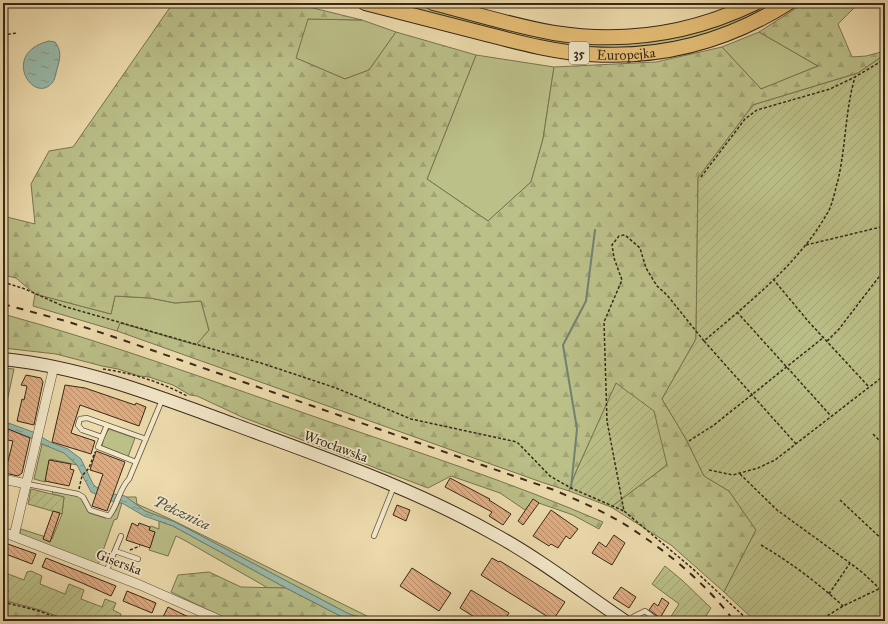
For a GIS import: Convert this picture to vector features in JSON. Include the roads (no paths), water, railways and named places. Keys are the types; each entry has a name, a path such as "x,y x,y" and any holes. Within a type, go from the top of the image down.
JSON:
{"main road":[{"name":"Europejka","path":"365,3 501,38 548,48 588,54 616,55 656,52 693,45 739,29 771,14 788,3"},
{"name":"Europejka","path":"433,3 552,33 581,36 621,37 642,36 685,28 723,17 755,3"},
{"name":"Wrocławska","path":"7,359 54,366 107,380 162,398 395,484 495,534 535,559 625,621"}],"street":[{"path":"14,536 54,366"},
{"path":"3,479 27,484"},
{"name":"Giserska","path":"3,532 140,585 222,621"}],"lane":[{"path":"27,484 78,494 83,497 90,510 109,516 116,504 124,484 129,479 162,398"},
{"path":"102,437 82,430 78,425 80,418 87,418 146,440"},
{"path":"107,425 98,447 136,462"},
{"path":"374,536 395,484"},
{"path":"106,572 121,536"},
{"path":"115,551 138,559"},
{"path":"630,621 634,617 645,612 658,621"}],"water":[{"path":"49,41 55,42 57,45 60,52 60,58 52,83 44,88 37,87 30,83 25,75 23,65 26,56 34,47"},
{"path":"3,421 33,432 50,442 68,449 81,459 93,484 96,487 114,494 125,496 145,511 175,522 347,613 385,621 350,621 173,526 144,516 122,503 111,501 91,492 77,465 64,453 3,427"}],"waterway":[{"path":"571,488 577,429 563,345 586,301 595,230"}],"railway":[{"path":"3,304 69,322 117,338 554,490 588,505 637,532 682,566 710,592 734,621"}],"water label":[{"name":"Pełcznica","path":"182,513"}]}
